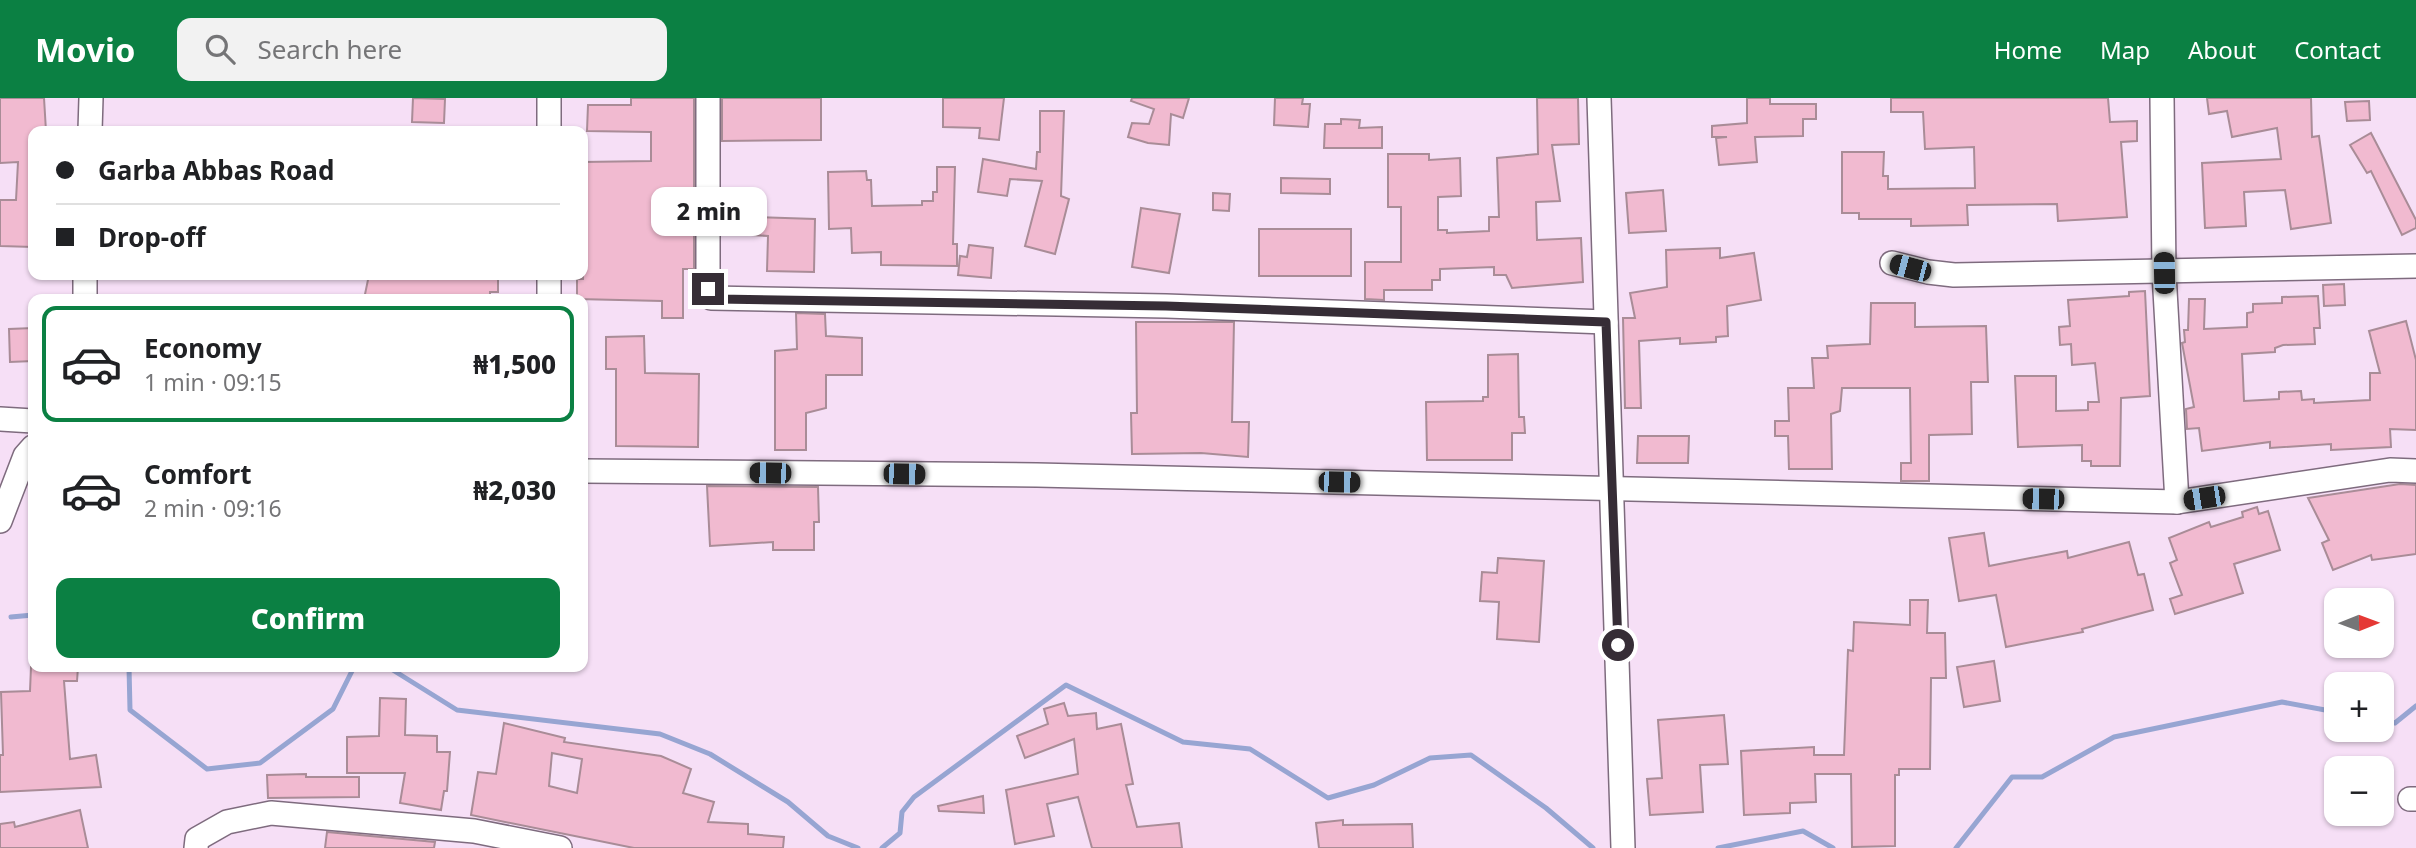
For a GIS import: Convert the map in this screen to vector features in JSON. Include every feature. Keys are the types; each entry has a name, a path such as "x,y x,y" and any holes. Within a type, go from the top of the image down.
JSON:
{"street":[{"path":"90,126 91,98"},
{"path":"549,98 549,126"},
{"path":"708,98 708,289 711,298 1180,306 1606,322"},
{"path":"1599,98 1614,489 1623,838"},
{"path":"2162,98 2164,273 2177,502"},
{"path":"1892,263 1954,275 2416,266"},
{"path":"0,419 28,421"},
{"path":"0,521 28,453"},
{"path":"588,471 1051,476 2177,502 2390,470 2416,471"},
{"path":"196,848 197,839 227,822 271,813 474,831 560,848"}],"building":[{"path":"0,98 44,98 46,126 28,126 28,247 0,246 0,200 16,200 18,162 0,163"},
{"path":"413,98 445,99 444,123 412,122"},
{"path":"631,98 694,98 694,269 683,269 683,318 662,318 662,301 588,299 588,294 577,294 577,280 588,280 588,162 651,161 651,132 588,131 588,105 631,105"},
{"path":"722,98 821,98 821,140 722,141"},
{"path":"943,98 1004,98 999,140 979,138 980,128 943,127"},
{"path":"1132,98 1189,98 1183,118 1171,114 1169,145 1128,137 1132,123 1149,124 1154,109 1131,101"},
{"path":"1275,98 1303,98 1302,104 1310,104 1308,127 1274,125"},
{"path":"1537,98 1578,98 1579,144 1552,145 1560,201 1536,202 1537,240 1581,238 1583,282 1512,288 1506,275 1494,275 1494,267 1440,269 1440,280 1432,280 1432,290 1384,290 1384,300 1365,299 1365,262 1401,262 1401,207 1388,207 1388,154 1429,154 1429,160 1460,158 1461,196 1438,197 1438,230 1447,230 1447,233 1489,231 1489,217 1499,217 1497,158 1538,154"},
{"path":"1747,98 1770,98 1770,104 1816,104 1816,119 1803,119 1803,136 1755,137 1757,162 1719,165 1716,138 1727,137 1712,137 1712,126 1747,123"},
{"path":"1891,98 2108,98 2110,122 2137,121 2137,141 2121,142 2127,217 2058,221 2057,204 1967,205 1968,225 1911,226 1911,219 1859,219 1859,213 1842,213 1842,152 1884,152 1883,176 1888,176 1888,189 1975,188 1974,147 1925,149 1923,112 1891,112"},
{"path":"2207,98 2311,98 2312,137 2319,136 2331,223 2291,229 2285,190 2244,192 2246,226 2205,228 2202,163 2281,159 2277,128 2232,137 2227,111 2209,114"},
{"path":"2369,101 2370,120 2347,121 2345,102"},
{"path":"1040,111 1064,111 1061,196 1069,199 1055,254 1025,246 1042,181 1010,179 1007,196 978,192 983,159 1036,169 1037,152 1040,152"},
{"path":"1341,119 1360,120 1359,128 1382,127 1382,148 1324,148 1325,124 1341,124"},
{"path":"2371,133 2416,220 2416,228 2402,235 2371,171 2367,173 2350,145"},
{"path":"937,167 955,167 953,244 957,244 957,266 881,265 881,252 852,253 851,228 829,229 828,172 866,171 867,180 871,180 872,206 922,205 922,201 933,201 933,192 937,192"},
{"path":"1281,178 1330,179 1330,194 1281,193"},
{"path":"1663,190 1666,231 1629,233 1626,193"},
{"path":"1213,193 1230,194 1229,211 1213,210"},
{"path":"1141,208 1180,214 1169,273 1132,267"},
{"path":"753,217 815,219 814,272 767,271 768,236 752,235"},
{"path":"1259,229 1351,229 1351,276 1259,276"},
{"path":"969,245 993,248 991,278 958,275 960,256 967,257"},
{"path":"1720,248 1720,258 1754,253 1761,300 1727,306 1728,336 1716,337 1716,342 1680,344 1680,338 1639,341 1641,408 1625,408 1623,318 1635,318 1630,293 1667,287 1666,250"},
{"path":"368,280 498,280 498,292 490,294 365,294"},
{"path":"2344,284 2345,305 2324,306 2323,285"},
{"path":"2145,291 2150,396 2121,398 2120,466 2091,466 2091,461 2082,461 2082,445 2018,447 2015,376 2056,376 2056,411 2088,410 2088,402 2099,402 2095,363 2072,365 2071,344 2060,345 2059,327 2070,326 2068,300 2129,296 2129,292"},
{"path":"2318,296 2320,328 2314,328 2315,344 2283,345 2275,348 2275,352 2242,354 2244,401 2279,399 2279,392 2301,391 2302,400 2314,399 2314,403 2370,400 2370,373 2380,373 2369,331 2406,321 2416,360 2416,430 2390,429 2391,447 2331,450 2331,444 2270,448 2270,442 2202,451 2199,428 2187,429 2186,409 2194,407 2182,343 2185,342 2184,330 2188,330 2189,299 2205,299 2204,329 2247,327 2247,313 2253,312 2253,304 2282,303 2282,297"},
{"path":"1871,303 1915,303 1915,327 1986,326 1988,382 1971,382 1972,434 1929,435 1929,481 1901,481 1901,463 1911,463 1910,388 1842,388 1840,411 1831,414 1832,469 1789,469 1788,436 1775,436 1775,421 1789,421 1788,388 1814,388 1812,358 1828,358 1827,346 1870,344"},
{"path":"796,313 825,314 826,336 862,338 862,375 826,375 826,408 806,413 806,450 775,450 775,351 797,349"},
{"path":"1136,322 1234,322 1232,422 1249,422 1248,457 1201,453 1132,454 1131,413 1137,413"},
{"path":"28,328 28,361 10,362 9,329"},
{"path":"644,336 645,373 699,374 698,447 616,446 616,369 606,369 606,337"},
{"path":"1518,354 1519,417 1524,417 1525,433 1512,433 1512,460 1427,460 1426,402 1483,401 1483,397 1488,397 1488,355"},
{"path":"1638,436 1689,436 1688,463 1637,463"},
{"path":"2400,484 2416,485 2416,554 2372,560 2371,555 2333,570 2322,543 2329,540 2308,498"},
{"path":"707,486 818,487 819,522 814,522 814,550 773,550 773,542 710,546"},
{"path":"2257,507 2259,514 2268,511 2280,550 2234,564 2243,593 2175,614 2170,599 2182,595 2170,563 2177,560 2169,538 2209,522 2211,527 2243,517 2242,512"},
{"path":"1984,533 1989,566 2067,551 2068,558 2129,542 2138,575 2144,574 2153,610 2082,629 2083,632 2006,647 1996,595 1959,601 1949,538"},
{"path":"1498,558 1544,561 1539,642 1497,639 1499,602 1480,601 1482,572 1497,573"},
{"path":"1910,600 1928,600 1927,633 1945,633 1946,678 1931,678 1930,769 1899,769 1899,775 1895,775 1895,846 1852,847 1851,774 1815,774 1816,802 1790,803 1790,813 1744,815 1741,751 1814,747 1814,755 1844,755 1848,650 1853,651 1854,622 1910,625"},
{"path":"1994,661 2000,701 1964,707 1957,667"},
{"path":"31,672 78,672 77,681 64,681 70,759 96,755 101,787 0,792 0,755 3,755 1,692 30,691"},
{"path":"380,698 406,699 405,735 437,736 437,752 450,752 447,791 444,791 441,810 400,803 405,773 347,773 347,737 379,736"},
{"path":"1064,703 1068,716 1096,713 1097,729 1121,724 1133,784 1126,785 1137,827 1179,823 1182,848 1092,848 1078,797 1047,804 1054,836 1015,844 1006,790 1078,774 1074,739 1025,758 1017,736 1048,724 1044,709"},
{"path":"1724,715 1728,764 1700,765 1703,812 1650,815 1647,779 1662,778 1658,720"},
{"path":"504,723 565,738 564,742 661,756 691,769 683,793 714,802 708,822 748,824 748,834 784,837 783,848 634,848 471,815 478,772 496,774","holes":["552,753 582,759 577,793 549,786"]},
{"path":"306,774 306,777 359,777 359,797 268,798 267,775"},
{"path":"983,796 984,813 939,811 938,806"},
{"path":"80,810 88,848 0,848 0,824 14,822 15,827"},
{"path":"1343,820 1343,825 1412,824 1413,848 1319,848 1316,823"},
{"path":"327,832 435,842 434,848 325,848"}],"waterway":[{"path":"11,617 28,615"},
{"path":"129,672 130,710 207,769 260,763 333,709 352,672"},
{"path":"396,672 457,710 660,734 710,754 788,802 828,836 858,848"},
{"path":"882,848 900,833 902,812 914,797 1066,685 1183,742 1250,749 1328,798 1374,785 1430,758 1471,755 1546,808 1593,848"},
{"path":"1956,848 2012,777 2042,777 2114,737 2282,702 2324,710"},
{"path":"2394,723 2416,706"},
{"path":"1718,848 1803,831 1833,848"}],"route":[{"path":"708,289 711,298 718,299 1166,306 1606,322 1618,645"}]}
